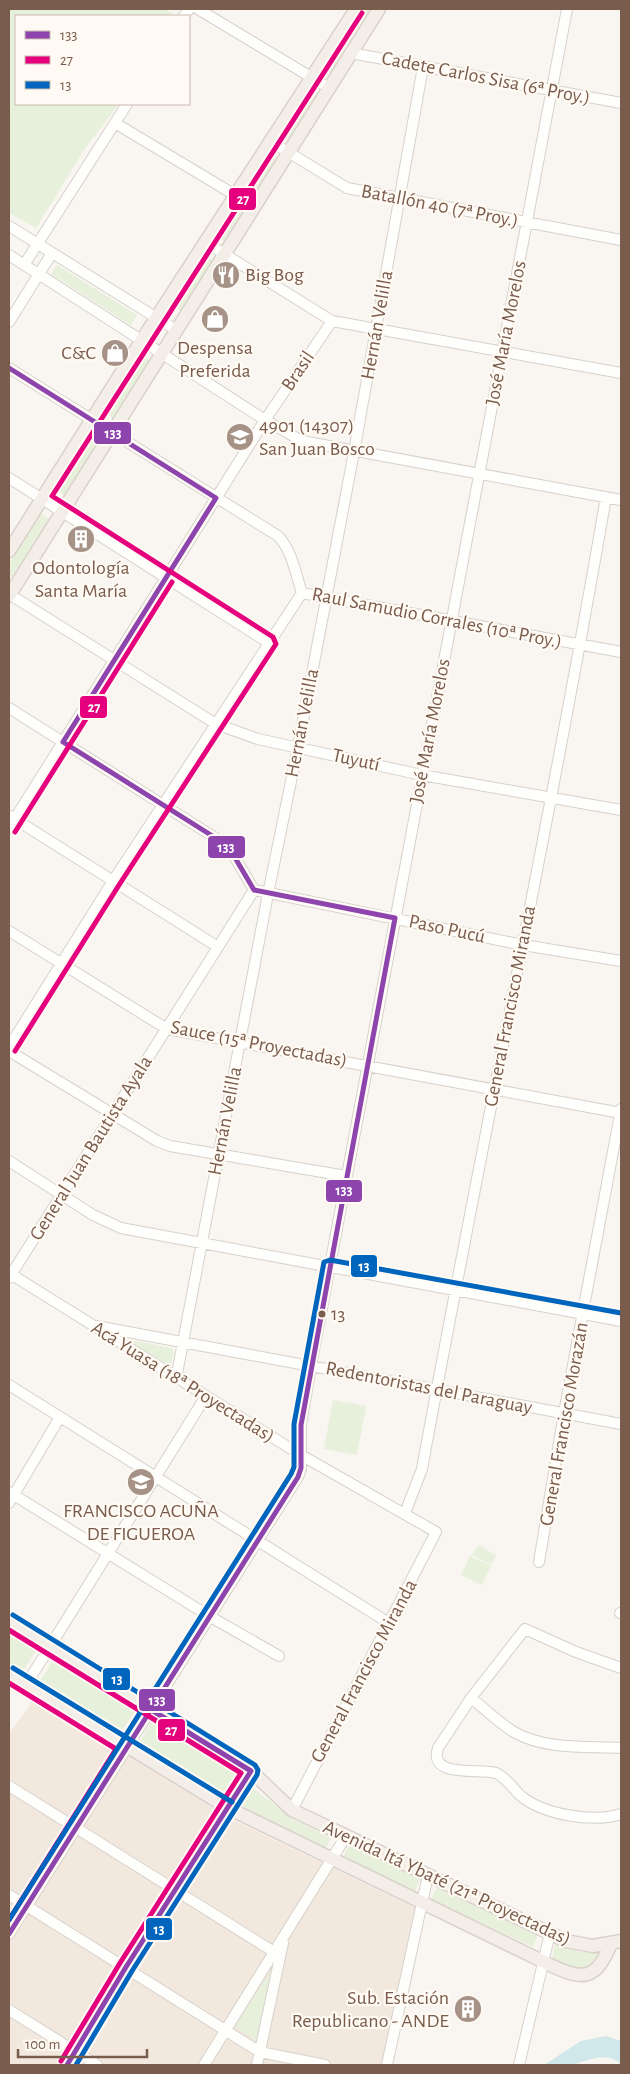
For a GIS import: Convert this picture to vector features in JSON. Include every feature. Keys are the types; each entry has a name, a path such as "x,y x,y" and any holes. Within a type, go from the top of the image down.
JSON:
{"main road":[{"path":"9,551 156,318 356,9"},
{"path":"9,595 379,9"},
{"name":"Avenida Itá Ybaté (21ª Proyectadas)","path":"9,1621 251,1772 292,1810 566,1941 583,1945 616,1943"},
{"name":"Avenida Itá Ybaté (21ª Proyectadas)","path":"9,1674 126,1748 228,1808 542,1961 584,1976 597,1969 616,1943"}],"street":[{"path":"198,9 329,88"},
{"name":"José María Morelos","path":"9,1934 298,1476 301,1468 301,1424 329,1267 567,9"},
{"name":"Cadete Carlos Sisa (6ª Proy.)","path":"351,53 551,92 621,103"},
{"name":"Hernán Velilla","path":"176,1379 354,452 423,67"},
{"path":"24,265 127,105"},
{"path":"115,123 235,195"},
{"name":"Batallón 40 (7ª Proy.)","path":"270,141 347,188 621,240"},
{"path":"9,226 176,330"},
{"path":"205,242 332,322 376,328 621,372"},
{"path":"9,322 52,253"},
{"path":"9,255 265,420 302,441 621,500"},
{"name":"Brasil","path":"11,821 63,742 265,420 332,322"},
{"name":"Raul Samudio Corrales (10ª Proy.)","path":"9,368 278,536 284,542 302,593 621,652"},
{"path":"9,478 269,643"},
{"name":"General Francisco Miranda","path":"405,1513 422,1469 438,1389 493,1089 552,798 606,497"},
{"path":"302,593 113,881 9,1049 113,1114 170,1146 346,1176"},
{"name":"Tuyutí","path":"9,595 216,724 258,739 422,775 621,810"},
{"path":"9,708 222,842 234,856 254,890"},
{"path":"11,821 113,881 218,947"},
{"name":"Paso Pucú","path":"254,890 523,944 621,961"},
{"name":"General Juan Bautista Ayala","path":"9,1275 254,890"},
{"name":"Sauce (15ª Proyectadas)","path":"9,931 167,1029 621,1111"},
{"name":"General Francisco Morazán","path":"539,1562 564,1413 621,1111"},
{"path":"9,1162 112,1225 202,1244 621,1321"},
{"name":"Acá Yuasa (18ª Proyectadas)","path":"9,1275 301,1455 436,1532"},
{"name":"Redentoristas del Paraguay","path":"90,1325 621,1424"},
{"path":"9,1385 389,1623"},
{"path":"26,1685 206,1396"},
{"path":"60,1417 10,1497 279,1656"},
{"name":"General Francisco Miranda","path":"292,1810 436,1532"},
{"path":"621,1668 576,1652 525,1629 471,1698 438,1748 438,1757 447,1768 496,1774 506,1779 522,1797 545,1809 587,1818 621,1814"},
{"path":"471,1698 514,1732 530,1739 543,1743 621,1748"},
{"path":"67,2065 126,1967 177,1891 251,1772"},
{"path":"9,1786 274,1952"},
{"path":"204,2065 225,2028 346,1836"},
{"path":"388,2065 428,1875"},
{"path":"9,1895 225,2028 260,2052 325,2065"},
{"path":"519,2065 550,1933"},
{"path":"257,2065 284,1937"},
{"path":"9,2010 97,2065"}],"shaded area":[{"path":"35,1698 229,1818 423,1912 393,2064 396,2065 9,2065 9,1734"}],"green space":[{"path":"9,9 165,9 173,14 15,15 15,105 118,105 86,147 36,228 9,213"},
{"path":"364,9 370,9 331,72 326,68"},
{"path":"311,91 316,95 288,140 281,136"},
{"path":"271,152 277,157 224,241 217,236"},
{"path":"204,255 213,260 181,311 172,304"},
{"path":"57,265 137,315 131,325 51,274"},
{"path":"140,353 150,360 113,418 103,413"},
{"path":"90,434 99,440 64,495 55,489"},
{"path":"40,513 49,519 12,577 9,575 9,564"},
{"path":"131,1340 171,1348 174,1351 171,1364 169,1365 130,1342"},
{"path":"333,1400 366,1406 357,1455 324,1449"},
{"path":"478,1545 496,1555 491,1565 472,1555"},
{"path":"470,1556 491,1566 482,1585 461,1575"},
{"path":"9,1631 37,1649 22,1673 9,1665"},
{"path":"53,1660 135,1711 120,1734 39,1683"},
{"path":"152,1720 236,1773 222,1798 138,1746"},
{"path":"252,1787 292,1819 331,1838 325,1850 242,1807"},
{"path":"349,1845 420,1879 415,1891 343,1857"},
{"path":"437,1887 538,1935 533,1947 431,1899"},
{"path":"558,1943 580,1952 603,1950 591,1964 580,1968 552,1958 555,1944"},
{"path":"272,1969 257,2041 235,2027"}],"water":[{"path":"606,2036 621,2041 621,2064 615,2060 602,2057 568,2065 544,2065 581,2041"}],"transit line":[{"name":"27","path":"15,1051 119,885 276,644 273,637 52,496 362,13"},
{"name":"133","path":"9,368 216,498"},
{"name":"133","path":"63,742 216,498"},
{"name":"27","path":"15,832 172,582"},
{"name":"133","path":"63,742 222,842 234,856 254,890 395,918"},
{"name":"133","path":"9,1934 298,1477 301,1468 301,1425 395,918"},
{"name":"13","path":"9,1920 291,1474 294,1467 294,1424 324,1262 330,1260 621,1313"},
{"name":"13","path":"13,1615 255,1765 258,1770 257,1775 132,1971 76,2065"},
{"name":"27","path":"9,1630 241,1773 120,1963 61,2061"},
{"name":"13","path":"13,1668 232,1802"},
{"name":"27","path":"9,1683 116,1749 9,1920"},
{"name":"133","path":"150,1709 251,1771"},
{"name":"133","path":"67,2065 126,1967 251,1771"}],"place":[{"name":"Big Bog","path":"226,275"},
{"name":"Despensa Preferida","path":"215,319"},
{"name":"C&C","path":"115,353"},
{"name":"4901 (14307) San Juan Bosco","path":"240,437"},
{"name":"Odontología Santa María","path":"81,539"},
{"name":"13","path":"322,1314"},
{"name":"FRANCISCO ACUÑA DE FIGUEROA","path":"141,1482"},
{"name":"Sub. Estación Republicano - ANDE","path":"468,2009"}]}
